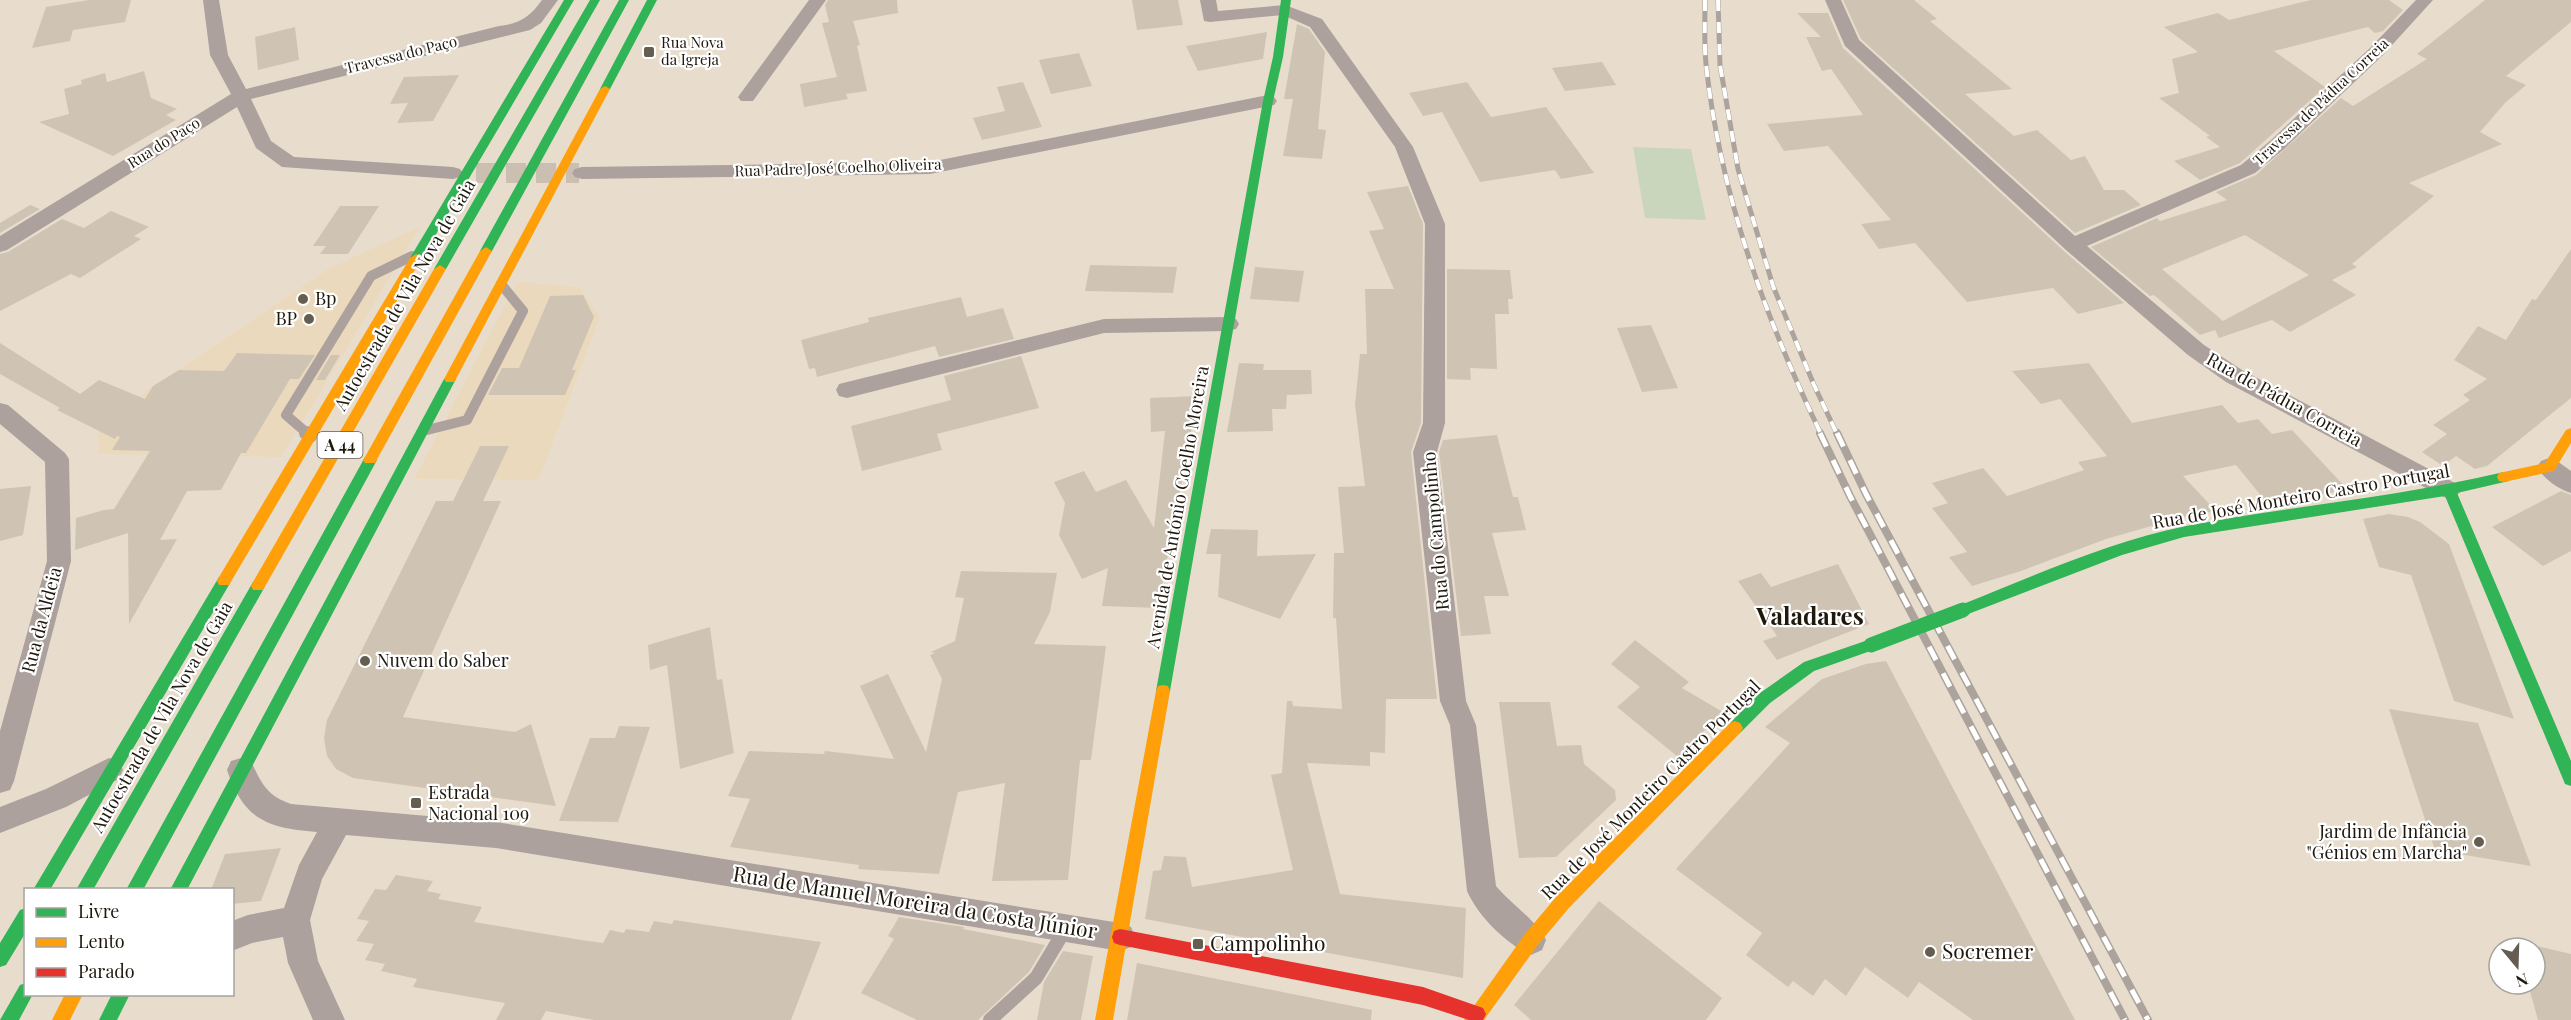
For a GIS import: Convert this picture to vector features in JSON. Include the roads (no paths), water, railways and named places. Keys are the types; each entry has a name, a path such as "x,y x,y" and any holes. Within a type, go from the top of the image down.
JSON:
{"main road":[{"path":"42,888 569,0"},
{"name":"Autoestrada de Vila Nova de Gaia","path":"85,888 595,0"},
{"name":"A 44","path":"135,888 624,0"},
{"path":"179,888 499,283 652,0"},
{"name":"Avenida de António Coelho Moreira","path":"1104,1020 1268,101 1278,57 1285,5"},
{"path":"2549,467 2571,433"},
{"name":"Rua de José Monteiro Castro Portugal","path":"1478,1018 1531,940 1562,903 1765,698 1809,666 1871,645 2119,550 2184,532 2449,490 2549,467"},
{"path":"2449,490 2571,779"},
{"path":"0,959 24,919"},
{"name":"Rua de Manuel Moreira da Costa Júnior","path":"1120,937 1424,996 1478,1018"},
{"path":"9,1020 24,994"},
{"path":"61,1020 74,996"}],"street":[{"path":"211,0 219,56 263,144 289,163 453,173"},
{"name":"Travessa do Paço","path":"241,96 499,31 520,30 537,20 550,0"},
{"path":"747,97 818,0"},
{"path":"1208,0 1210,17 1285,5"},
{"name":"Rua de Pádua Correia","path":"1833,0 1851,42 2073,245 2196,350 2234,376 2449,490"},
{"name":"Travessa de Pádua Correia","path":"2073,245 2172,200 2248,169 2277,145 2376,52 2425,0"},
{"name":"Rua do Campolinho","path":"1285,5 1316,24 1404,147 1435,224 1434,423 1425,452 1453,701 1463,725 1482,891 1500,913 1531,940"},
{"name":"Rua do Paço","path":"0,245 241,96"},
{"name":"Rua Padre José Coelho Oliveira","path":"582,173 930,168 1268,101"},
{"path":"847,390 1104,326 1228,324"},
{"name":"Rua da Aldeia","path":"0,411 57,459 59,518 59,561 0,781"},
{"path":"2549,467 2571,484"},
{"path":"0,820 37,807 84,786 116,765"},
{"name":"Rua de Manuel Moreira da Costa Júnior","path":"241,770 248,790 264,809 291,817 496,835 1120,937"},
{"path":"329,1020 303,963 295,920 309,875 339,821"},
{"path":"234,936 248,930 295,920"},
{"path":"113,1011 138,996"}],"lane":[{"path":"311,436 286,415 371,276 418,253"},
{"path":"420,432 467,420 523,311 499,283"},
{"path":"990,1020 1036,978 1065,928"}],"tunnel":[{"path":"476,173 579,173"}],"railway":[{"path":"1705,0 1705,56 1722,160 1734,207 1748,254 1781,345 1821,434"},
{"path":"1718,0 1720,65 1738,169 1773,286 1837,434"},
{"path":"1820,433 1850,496 2125,1020"},
{"path":"1837,433 1866,494 2148,1020"}],"place":[{"name":"Rua Nova da Igreja","path":"649,52"},
{"name":"Bp","path":"303,299"},
{"name":"BP","path":"309,319"},
{"name":"Nuvem do Saber","path":"365,661"},
{"name":"Estrada Nacional 109","path":"416,803"},
{"name":"Jardim de Infância \"Génios em Marcha\"","path":"2479,842"},
{"name":"Campolinho","path":"1198,944"},
{"name":"Socremer","path":"1930,952"}],"district":[{"name":"Valadares","path":"1810,617"}]}
